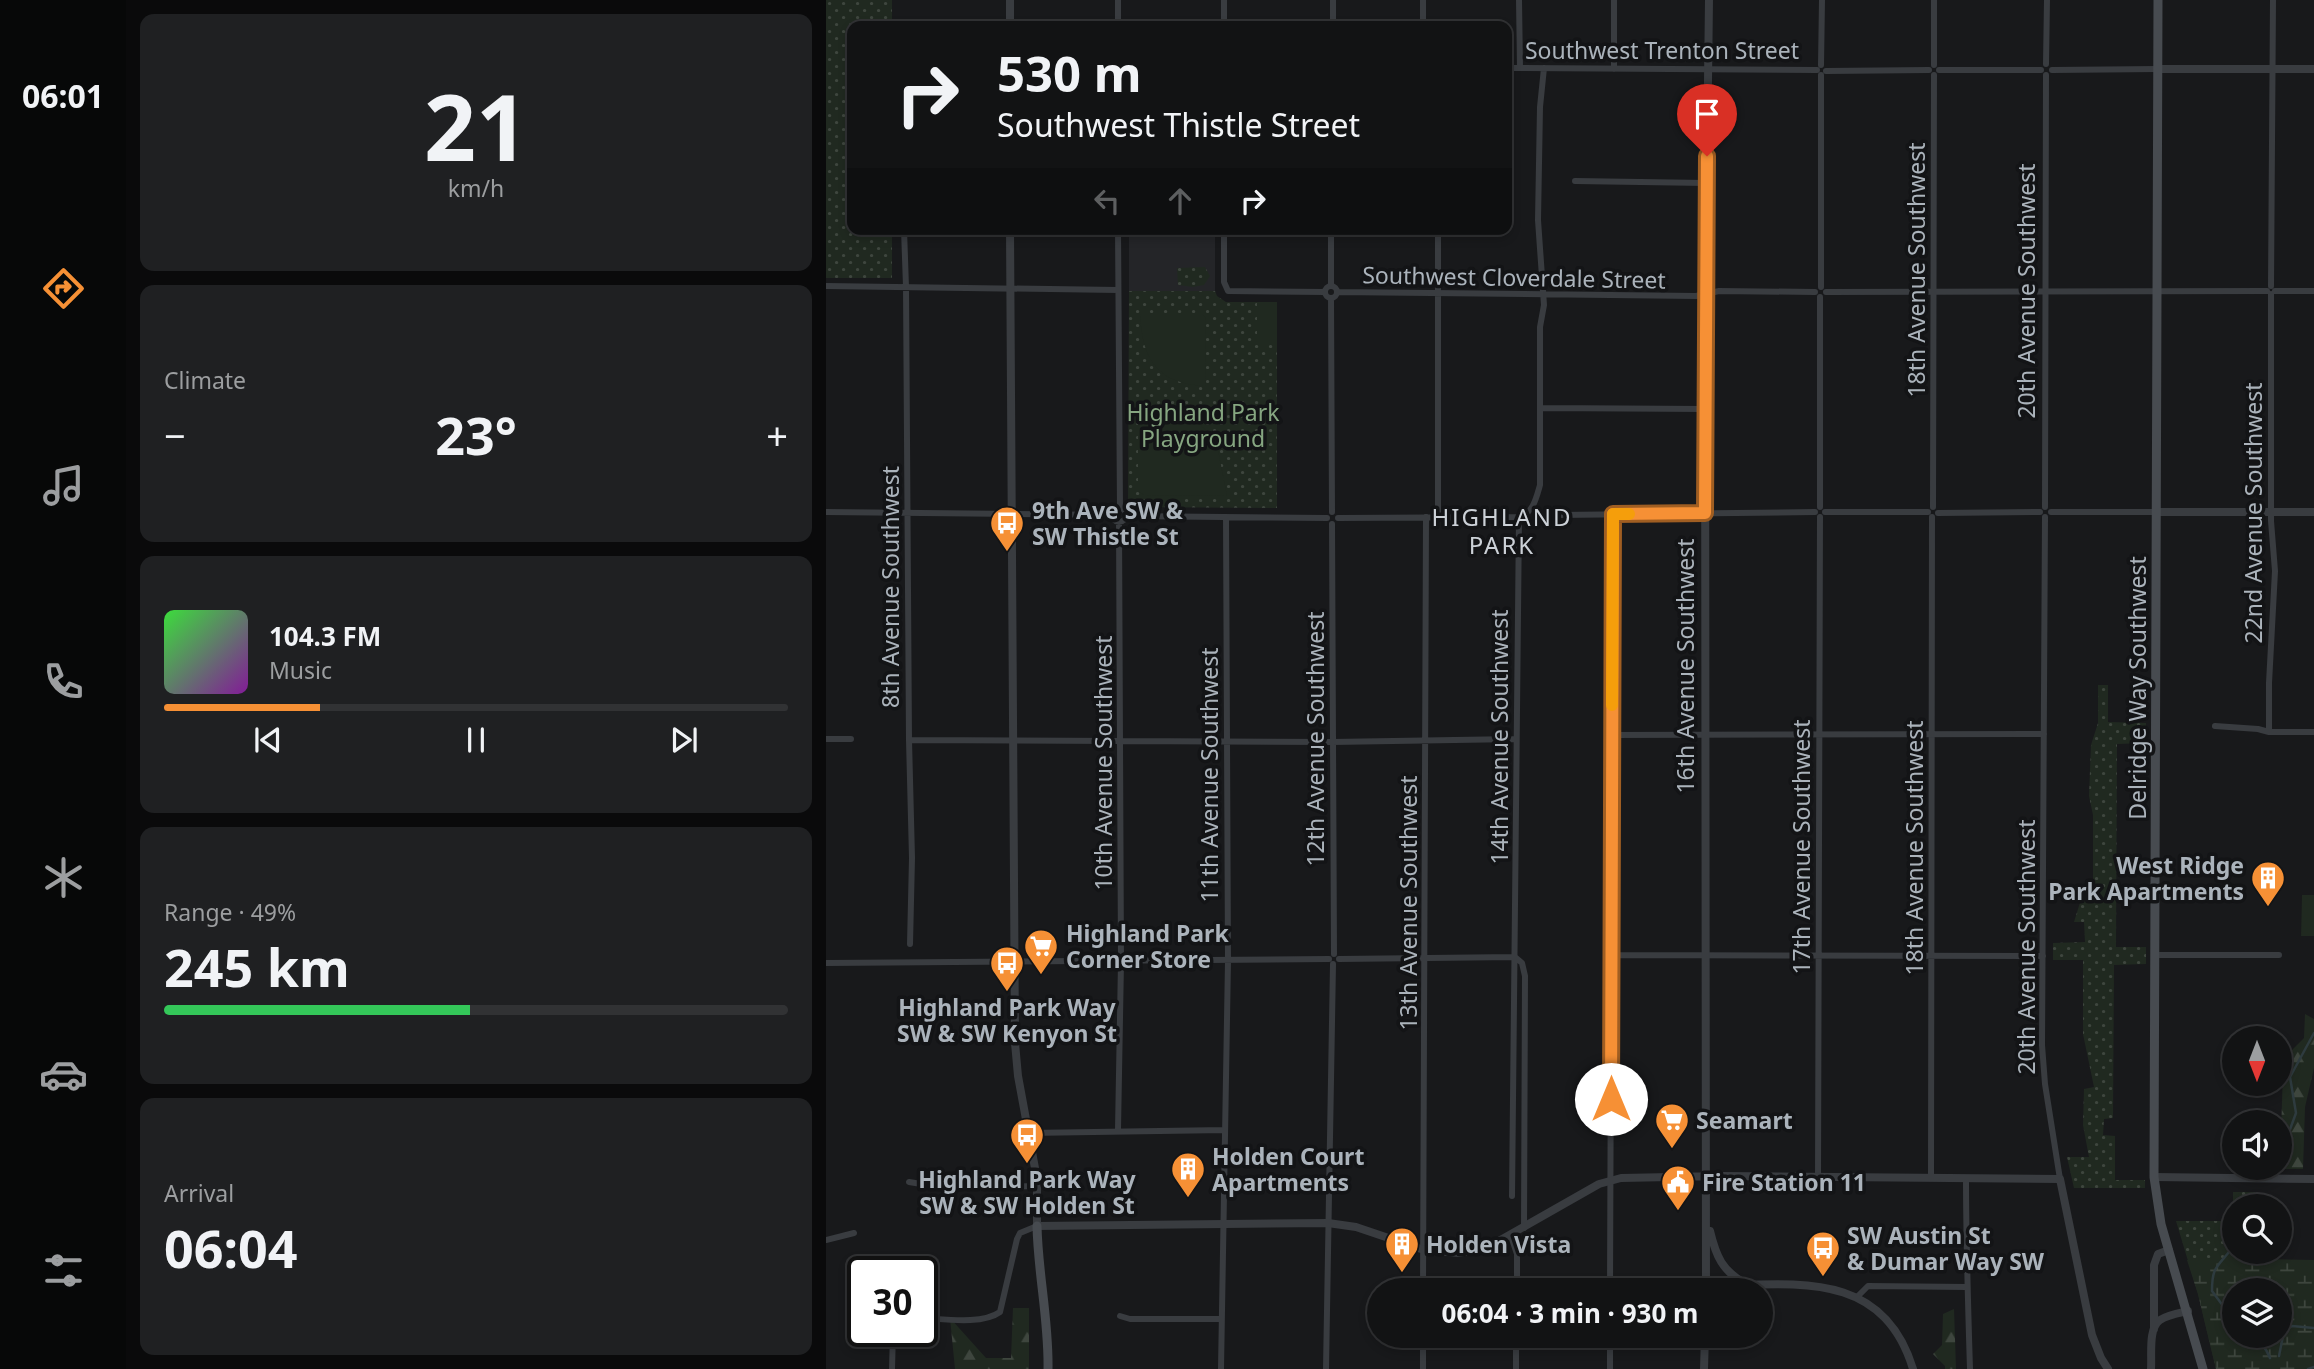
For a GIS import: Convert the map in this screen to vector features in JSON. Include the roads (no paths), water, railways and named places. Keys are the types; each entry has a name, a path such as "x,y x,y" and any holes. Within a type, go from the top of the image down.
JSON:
{"main road":[{"name":"Delridge Way Southwest","path":"2158,0 2154,1177 2158,1210 2203,1369"},
{"path":"1037,1226 1037,1251 1047,1321 1048,1369"}],"street":[{"path":"1010,0 1010,21"},
{"path":"1118,0 1118,21"},
{"path":"1224,0 1224,21"},
{"path":"1333,0 1333,21"},
{"path":"1423,0 1423,21"},
{"path":"1519,0 1520,68"},
{"path":"1614,0 1614,69"},
{"name":"16th Avenue Southwest","path":"1706,1278 1705,294 1709,0"},
{"name":"17th Avenue Southwest","path":"1818,1177 1822,0"},
{"name":"18th Avenue Southwest","path":"1931,1178 1934,0"},
{"name":"20th Avenue Southwest","path":"2047,0 2043,1066 2060,1179 2092,1335 2108,1369"},
{"name":"22nd Avenue Southwest","path":"2269,733 2274,584 2271,291 2273,0"},
{"name":"Southwest Trenton Street","path":"1512,68 2314,69"},
{"path":"1112,515 1115,521 1119,522 1127,516 1519,517 1531,510 1540,485 1540,327 1544,295 1538,220 1540,107 1544,68"},
{"path":"1575,181 1706,183"},
{"name":"8th Avenue Southwest","path":"904,235 912,858 910,944"},
{"path":"1010,235 1015,1043 1037,1186 1037,1226"},
{"path":"1118,235 1120,508"},
{"path":"1224,235 1224,282 1226,288 1233,292 1325,292"},
{"path":"1331,235 1331,286"},
{"path":"1438,235 1438,517"},
{"path":"826,286 1118,290"},
{"path":"1325,292 1326,288 1331,286"},
{"path":"1331,286 1336,288 1337,292 1331,298 1332,516"},
{"name":"Southwest Cloverdale Street","path":"1337,292 1544,295 1705,294 1719,291 2314,290"},
{"path":"1325,292 1331,298"},
{"path":"1541,408 1705,409"},
{"path":"1112,515 1114,510 1120,508"},
{"path":"1120,508 1127,516"},
{"path":"826,512 1112,515"},
{"path":"1558,515 2314,512"},
{"path":"1610,1278 1613,514"},
{"name":"12th Avenue Southwest","path":"1326,1369 1334,959 1332,524 1328,522 1332,516"},
{"name":"11th Avenue Southwest","path":"1221,1369 1228,961 1226,517"},
{"name":"13th Avenue Southwest","path":"1423,1278 1426,517"},
{"name":"14th Avenue Southwest","path":"1512,1196 1519,517"},
{"name":"10th Avenue Southwest","path":"1118,1130 1121,961 1119,522"},
{"path":"2215,726 2258,729 2269,733 2314,733"},
{"path":"1612,735 2045,734"},
{"path":"826,739 851,739"},
{"path":"909,740 1332,742 1516,739"},
{"path":"1612,955 2043,956"},
{"path":"2156,955 2279,955"},
{"path":"826,963 1516,957"},
{"name":"14th Avenue Southwest","path":"1516,957 1522,963 1525,976 1524,1228"},
{"path":"1028,1133 1225,1130"},
{"path":"938,1319 967,1320 995,1316 1000,1312 1017,1238 1020,1233 1037,1226 1328,1223 1356,1227 1424,1250 1470,1252 1511,1236 1599,1184 1611,1180 1706,1176 2060,1179"},
{"path":"2154,1177 2314,1179"},
{"path":"1966,1178 1966,1287 1970,1369"},
{"path":"909,1182 946,1188 1037,1186"},
{"path":"1706,1218 1719,1262 1734,1278"},
{"path":"826,1240 854,1233"},
{"path":"1511,1236 1517,1254 1517,1278"},
{"path":"2151,1369 2154,1265 2158,1254 2169,1250"},
{"path":"1773,1286 1842,1290 1857,1297 1877,1310 1894,1328 1907,1349 1913,1369"},
{"path":"1857,1297 1868,1286 1966,1287"},
{"path":"2154,1329 2163,1318 2188,1311"},
{"path":"1120,1316 1221,1319"},
{"path":"892,1369 893,1347"},
{"path":"1423,1348 1423,1369"},
{"path":"1516,1348 1516,1369"},
{"path":"1610,1348 1610,1369"},
{"path":"1704,1369 1705,1348"}],"waterway":[{"path":"2292,1124 2296,1113 2290,1077 2314,1033"},
{"path":"2222,1260 2214,1273 2212,1291 2222,1304"},
{"path":"2279,1356 2284,1331 2292,1326 2314,1328"},
{"path":"2264,1348 2270,1358"},
{"path":"2308,1369 2314,1367"}],"place":[{"name":"9th Ave SW & SW Thistle St","path":"1007,553"},
{"name":"West Ridge Park Apartments","path":"2268,908"},
{"name":"Highland Park Corner Store","path":"1041,976"},
{"name":"Highland Park Way SW & SW Kenyon St","path":"1007,993"},
{"name":"Seamart","path":"1672,1150"},
{"name":"Highland Park Way SW & SW Holden St","path":"1027,1165"},
{"name":"Holden Court Apartments","path":"1188,1199"},
{"name":"Fire Station 11","path":"1678,1212"},
{"name":"Holden Vista","path":"1402,1274"},
{"name":"SW Austin St & Dumar Way SW","path":"1823,1278"}],"district":[{"name":"HIGHLAND PARK","path":"1502,530"}],"park label":[{"name":"Highland Park Playground","path":"1203,425"}]}
